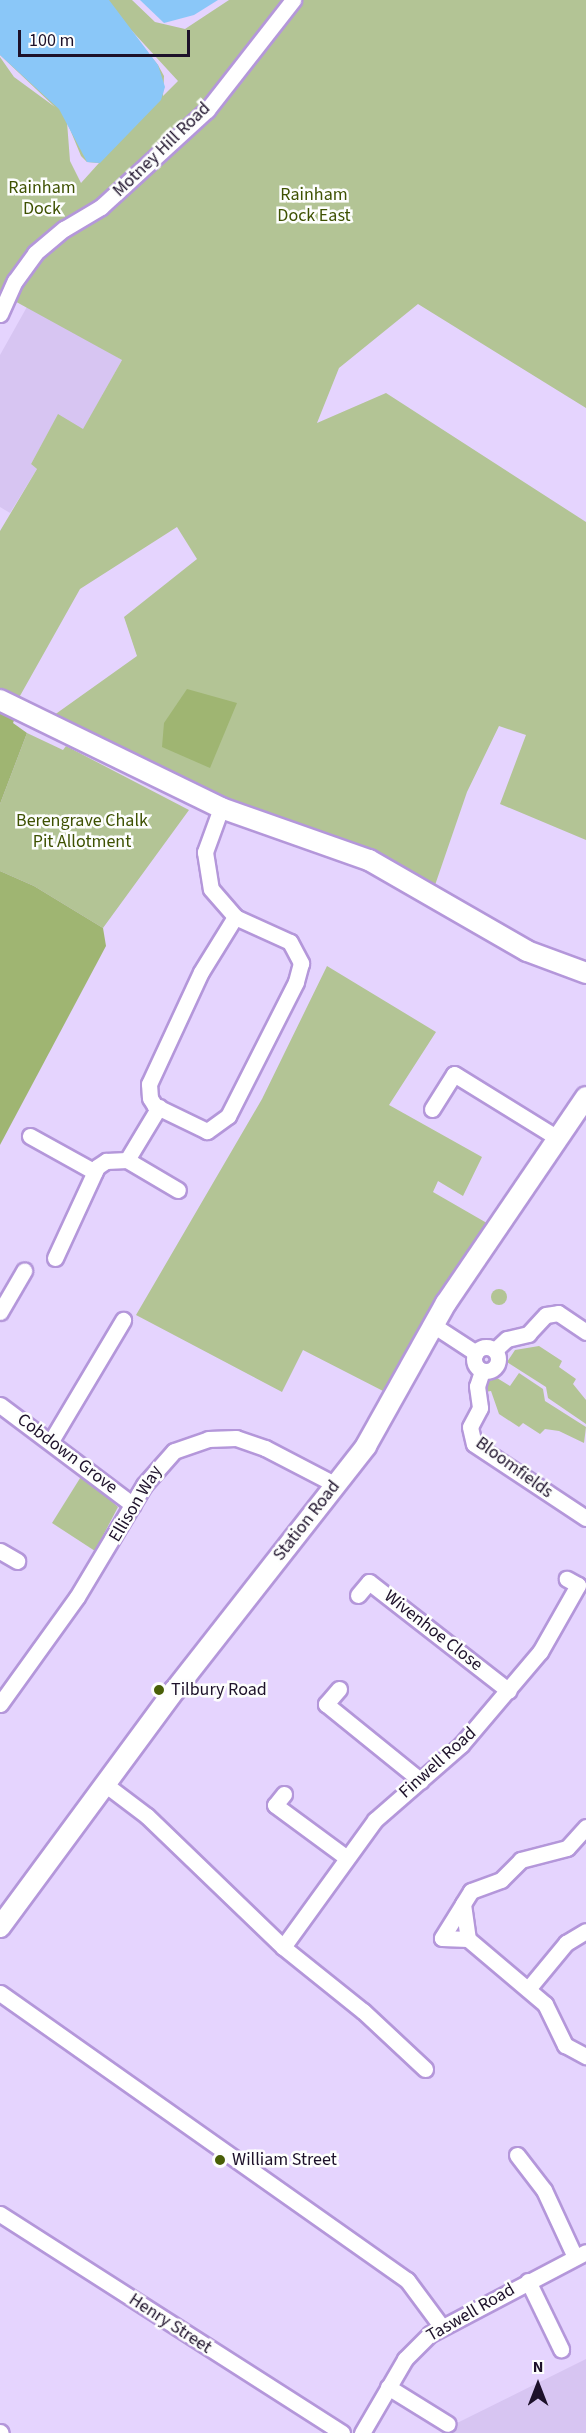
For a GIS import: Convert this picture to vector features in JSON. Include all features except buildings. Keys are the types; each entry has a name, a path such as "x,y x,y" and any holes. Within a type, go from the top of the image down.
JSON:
{"main road":[{"path":"5,703 221,808 364,857 527,951 586,974"},
{"name":"Station Road","path":"0,1927 210,1644 366,1446 433,1325 556,1137 586,1097"}],"street":[{"name":"Motney Hill Road","path":"0,314 15,281 35,253 64,230 101,207 207,110 293,0"},
{"path":"221,808 206,846 205,871 218,901 235,917 292,944 301,960 298,979 228,1116 207,1131 159,1107 150,1098 149,1084 201,972 235,917"},
{"path":"432,1109 454,1074 556,1137"},
{"path":"127,1160 159,1107"},
{"path":"30,1136 95,1172"},
{"path":"55,1258 95,1172 106,1161 127,1160 178,1190"},
{"path":"0,1312 24,1271"},
{"path":"495,1350 507,1339 528,1335 546,1315 558,1313 586,1332"},
{"path":"51,1441 123,1320"},
{"path":"433,1325 476,1353 484,1347 495,1350"},
{"path":"482,1371 496,1367 499,1360 495,1350"},
{"name":"Bloomfields","path":"476,1353 474,1363 482,1371 477,1386 480,1408 470,1427 474,1444 586,1518"},
{"name":"Cobdown Grove","path":"0,1405 51,1441 133,1505"},
{"name":"Ellison Way","path":"0,1704 77,1597 133,1505 164,1460 186,1444 208,1439 250,1441 336,1485"},
{"path":"0,1551 17,1561"},
{"name":"Finwell Road","path":"283,1947 346,1858 382,1814 461,1745 540,1652 578,1585 567,1579"},
{"name":"Wivenhoe Close","path":"358,1595 369,1582 509,1691"},
{"path":"339,1689 326,1704 421,1781"},
{"path":"106,1785 147,1816 283,1947 363,2011 425,2069"},
{"path":"284,1794 275,1805 346,1858"},
{"path":"586,1827 567,1848 521,1860 501,1880 476,1887 442,1938 468,1939 528,1989 551,2013 565,2045 586,2056"},
{"path":"464,1904 468,1939"},
{"path":"528,1989 566,1943 586,1931"},
{"path":"0,1993 407,2280 441,2326"},
{"path":"517,2155 539,2182 581,2254"},
{"name":"Henry Street","path":"0,2214 342,2433"},
{"name":"Taswell Road","path":"362,2433 412,2350 441,2326 581,2254"},
{"path":"528,2281 561,2349"},
{"path":"388,2387 448,2424"}],"shaded area":[{"path":"28,305 122,360 83,430 58,415 31,464 37,469 10,513 0,507 0,355"},
{"path":"586,2359 586,2433 449,2433 451,2426"}],"green space":[{"path":"0,0 132,0 155,22 185,29 229,0 586,0 586,408 418,304 339,368 317,423 386,393 586,522 586,840 500,804 526,735 499,726 467,792 434,888 382,855 235,801 50,718 137,656 124,617 197,559 177,527 80,589 16,703 0,695 0,531 37,469 31,464 58,414 83,429 122,360 0,293 0,57 14,77 55,107 0,55","holes":["122,20 178,81 163,96 164,76 158,65","67,122 81,156 87,162 99,163 81,183 70,161"]},
{"path":"187,689 237,703 210,768 162,747 164,723"},
{"path":"0,710 15,718 13,723 27,733 0,804"},
{"name":"Berengrave Chalk Pit Allotment","path":"27,733 63,750 66,746 189,810 103,928 34,886 0,871 0,804"},
{"path":"0,871 34,886 103,928 106,946 0,1145"},
{"path":"327,966 436,1032 389,1105 482,1157 463,1196 438,1181 433,1192 492,1226 387,1393 303,1350 282,1392 136,1315 262,1099"},
{"path":"499,1289 507,1297 499,1305 491,1297"},
{"path":"539,1346 562,1361 559,1367 576,1379 573,1384 586,1400 586,1424 548,1398 546,1387 507,1362 515,1350"},
{"path":"519,1373 543,1389 545,1401 586,1427 584,1443 559,1431 545,1429 540,1434 523,1423 519,1427 499,1414 491,1391 485,1392 485,1383 497,1378 510,1386"},
{"path":"82,1475 118,1507 95,1551 52,1523"}],"water":[{"path":"0,0 109,0 158,65 165,87 161,100 100,163 87,162 59,109 0,55"},
{"path":"140,0 218,0 194,15 164,23"}],"place":[{"name":"Tilbury Road","path":"159,1690"},
{"name":"William Street","path":"220,2160"}],"park label":[{"name":"Rainham Dock","path":"42,199"},
{"name":"Rainham Dock East","path":"314,206"}]}
